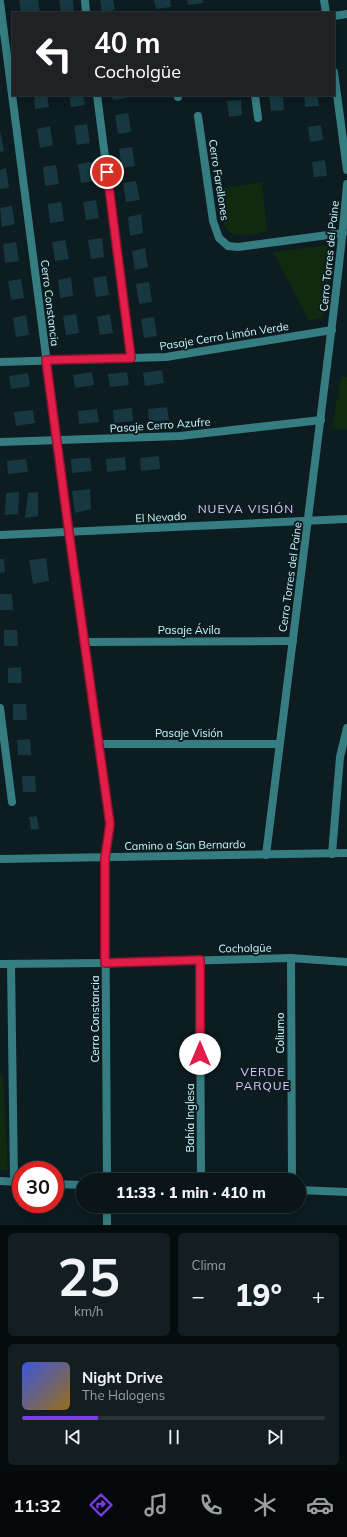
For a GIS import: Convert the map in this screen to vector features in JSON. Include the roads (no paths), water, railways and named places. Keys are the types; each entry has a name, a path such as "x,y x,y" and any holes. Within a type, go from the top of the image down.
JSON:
{"street":[{"path":"85,0 86,12"},
{"path":"324,0 326,12"},
{"name":"Cerro Constancia","path":"0,2 69,533 110,824 105,858 106,1173"},
{"path":"335,16 347,14"},
{"path":"335,80 347,170"},
{"path":"97,96 131,358"},
{"path":"255,96 258,118"},
{"name":"Cerro Farellones","path":"198,116 213,221 219,238 228,246 238,247 343,233"},
{"name":"Cerro Torres del Paine","path":"266,855 279,744 309,521 343,233 347,184"},
{"name":"Pasaje Cerro Limón Verde","path":"0,362 166,358 332,330"},
{"name":"Pasaje Cerro Azufre","path":"0,442 180,436 321,420"},
{"name":"El Nevado","path":"0,535 347,519"},
{"name":"Pasaje Ávila","path":"85,642 293,641"},
{"path":"0,708 12,802"},
{"path":"332,854 340,757 347,728"},
{"name":"Pasaje Visión","path":"99,744 279,744"},
{"name":"Camino a San Bernardo","path":"0,859 347,853"},
{"name":"Cocholgüe","path":"0,964 290,958 347,962"},
{"name":"Coliumo","path":"290,958 292,1173"},
{"name":"Bahía Inglesa","path":"200,960 201,1173"},
{"path":"11,964 16,1161"},
{"path":"0,1181 12,1182"},
{"path":"64,1184 76,1185"},
{"path":"306,1190 347,1192"},
{"path":"107,1213 107,1225"}],"district":[{"name":"NUEVA VISIÓN","path":"246,508"},
{"name":"VERDE PARQUE","path":"263,1078"}]}
